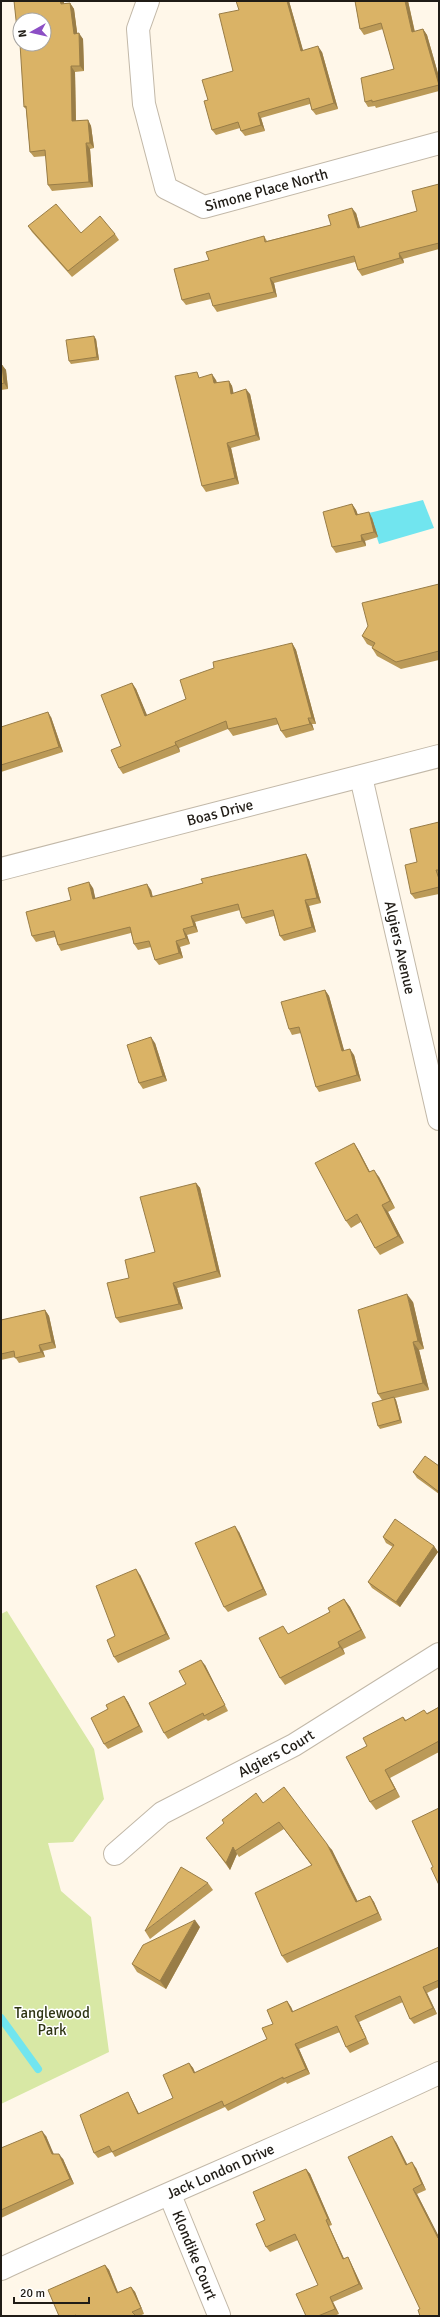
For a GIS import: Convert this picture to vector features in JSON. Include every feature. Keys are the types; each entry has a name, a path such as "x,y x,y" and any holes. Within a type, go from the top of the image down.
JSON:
{"street":[{"name":"Simone Place North","path":"148,1 138,29 144,104 166,188 204,207 439,143"},
{"name":"Boas Drive","path":"1,869 439,756"},
{"name":"Algiers Avenue","path":"361,777 439,1119"},
{"name":"Algiers Court","path":"115,1854 162,1813 294,1745 439,1654"},
{"name":"Jack London Drive","path":"1,2269 103,2222 438,2077"},
{"name":"Klondike Court","path":"170,2194 219,2315"}],"green space":[{"name":"Tanglewood Park","path":"7,1611 94,1749 104,1799 73,1842 48,1843 61,1891 91,1917 109,2052 1,2104 1,1614"}],"water":[{"path":"423,500 434,528 379,544 369,513"}],"building":[{"path":"14,1 60,1 61,4 70,3 74,34 79,33 80,66 71,66 72,121 88,120 90,143 86,143 89,182 48,185 45,150 30,152 26,106 24,107 21,52 52,52 52,12 15,12"},
{"path":"236,1 287,1 301,51 318,46 334,103 312,110 309,98 258,113 261,125 241,131 238,122 212,130 204,101 208,100 202,80 233,71 219,14 239,10"},
{"path":"355,1 405,1 412,32 423,29 439,85 372,102 372,100 365,102 361,78 394,69 381,23 360,29"},
{"path":"439,184 439,243 399,253 400,258 358,270 354,256 270,278 274,292 213,306 209,293 182,300 174,269 209,260 206,252 264,236 265,242 331,225 328,215 352,208 358,228 417,211 412,191"},
{"path":"56,204 81,233 100,216 115,234 68,271 28,226"},
{"path":"94,336 97,357 69,361 66,340"},
{"path":"1,365 4,383 1,384"},
{"path":"197,372 199,378 212,374 214,383 229,381 231,394 246,389 256,435 227,443 235,478 202,486 175,376"},
{"path":"352,504 356,515 369,512 374,532 361,535 362,541 332,547 323,512"},
{"path":"439,584 439,651 396,662 372,648 375,643 362,636 368,626 362,603"},
{"path":"292,643 312,718 308,718 310,724 281,731 276,718 228,729 226,721 175,742 176,745 119,768 111,750 121,746 101,695 132,683 145,716 186,699 180,680 214,668 213,662"},
{"path":"48,712 59,747 1,765 1,727"},
{"path":"439,822 439,870 436,870 439,879 439,887 411,894 405,865 417,862 410,829"},
{"path":"306,854 317,898 305,900 312,927 280,936 273,910 242,918 238,904 191,916 194,926 183,929 186,938 176,941 179,953 155,960 149,941 134,944 130,927 58,945 54,931 32,936 26,912 71,900 68,888 89,882 93,899 147,884 151,897 203,883 201,879"},
{"path":"325,990 342,1051 350,1049 357,1075 316,1087 299,1027 289,1029 281,1002"},
{"path":"151,1037 163,1076 139,1083 127,1045"},
{"path":"354,1143 369,1172 374,1170 390,1201 382,1205 398,1236 375,1248 357,1214 346,1221 315,1163"},
{"path":"196,1183 217,1271 173,1283 179,1304 116,1318 107,1283 129,1278 125,1260 155,1252 140,1197"},
{"path":"407,1294 418,1341 413,1342 423,1383 378,1394 358,1310"},
{"path":"45,1310 52,1342 39,1345 41,1352 15,1358 14,1351 1,1354 1,1320"},
{"path":"394,1397 400,1420 378,1426 372,1403"},
{"path":"425,1456 439,1466 439,1492 413,1472"},
{"path":"395,1519 434,1546 396,1602 368,1582 394,1545 383,1537"},
{"path":"235,1526 263,1589 224,1607 195,1543"},
{"path":"136,1569 166,1634 114,1657 107,1640 115,1636 96,1586"},
{"path":"344,1599 361,1630 338,1642 340,1647 280,1678 259,1638 283,1626 288,1634 330,1612 328,1608"},
{"path":"201,1660 225,1705 204,1716 203,1713 164,1733 149,1703 186,1684 179,1671"},
{"path":"124,1696 139,1726 104,1744 91,1718 108,1709 106,1705"},
{"path":"439,1707 439,1741 385,1770 395,1789 370,1802 346,1757 367,1746 363,1738 403,1717 405,1721 424,1710 427,1714"},
{"path":"284,1787 327,1844 356,1902 370,1896 378,1913 282,1956 255,1893 312,1865 279,1822 235,1851 233,1847 226,1863 206,1838 224,1823 222,1820 256,1793 263,1803"},
{"path":"439,1808 439,1885 431,1868 433,1867 412,1821"},
{"path":"181,1867 208,1883 145,1931"},
{"path":"195,1920 160,1981 132,1964 143,1945"},
{"path":"439,1947 439,1980 423,1987 433,2008 410,2019 400,1996 355,2016 366,2038 346,2047 337,2026 295,2044 306,2069 283,2079 283,2077 224,2106 222,2101 112,2152 109,2146 94,2153 80,2115 128,2092 138,2114 173,2098 163,2075 189,2063 194,2073 267,2039 262,2028 273,2024 267,2010 287,2001 292,2012"},
{"path":"42,2131 52,2154 59,2154 70,2179 1,2210 1,2148"},
{"path":"392,2136 406,2165 412,2162 422,2184 413,2189 438,2238 439,2237 439,2316 420,2316 418,2310 420,2309 348,2157"},
{"path":"306,2169 328,2219 326,2220 343,2259 348,2257 359,2284 330,2297 335,2309 318,2316 306,2316 296,2294 318,2285 295,2234 266,2247 256,2224 265,2220 253,2192"},
{"path":"105,2265 117,2293 131,2287 141,2308 132,2312 136,2316 59,2316 48,2290"}],"waterway":[{"path":"1,2018 38,2069"}]}
